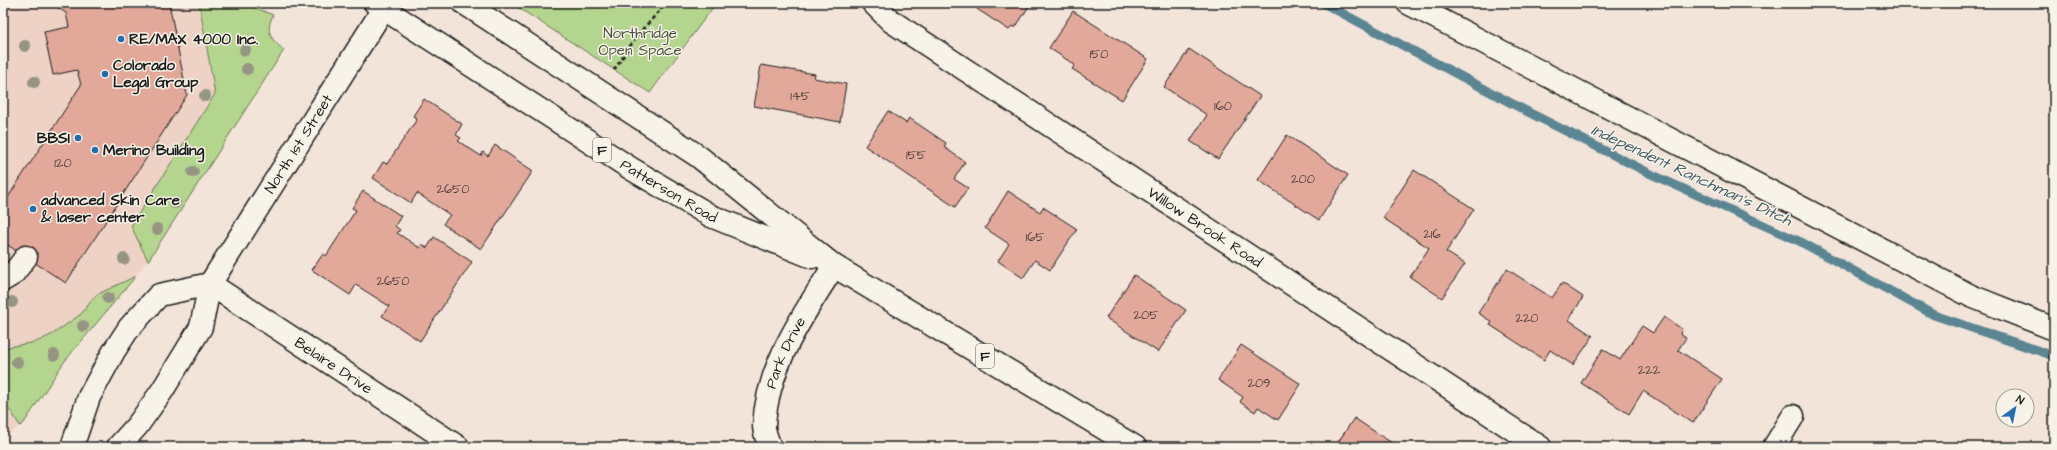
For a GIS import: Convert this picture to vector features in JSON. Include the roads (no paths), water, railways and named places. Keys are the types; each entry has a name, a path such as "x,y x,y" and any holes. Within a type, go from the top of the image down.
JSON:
{"main road":[{"name":"Patterson Road","path":"464,3 698,156 834,266 1135,447"},
{"name":"Willow Brook Road","path":"873,3 891,21 1540,447"},
{"path":"1408,3 1971,296 2054,329"},
{"name":"Patterson Road","path":"381,5 630,168 710,216 834,266"},
{"name":"North 1st Street","path":"118,447 162,391 201,327 210,284 381,5"},
{"path":"3,280 13,274 26,257"},
{"name":"Park Drive","path":"770,447 764,428 772,379 791,335 834,266"},
{"path":"72,447 89,397 114,351 129,328 159,295 210,284"},
{"name":"Belaire Drive","path":"210,284 458,447"},
{"path":"1774,447 1793,416"}],"waterway":[{"name":"Independent Ranchman's Ditch","path":"1323,3 1530,113 1653,175 1801,242 1934,315 2054,356"}],"place":[{"name":"RE/MAX 4000 Inc.","path":"121,39"},
{"name":"Colorado Legal Group","path":"105,74"},
{"name":"BBSI","path":"78,138"},
{"name":"Merino Building","path":"95,150"},
{"name":"advanced Skin Care & laser center","path":"33,209"}],"park label":[{"name":"Northridge Open Space","path":"640,42"}]}
